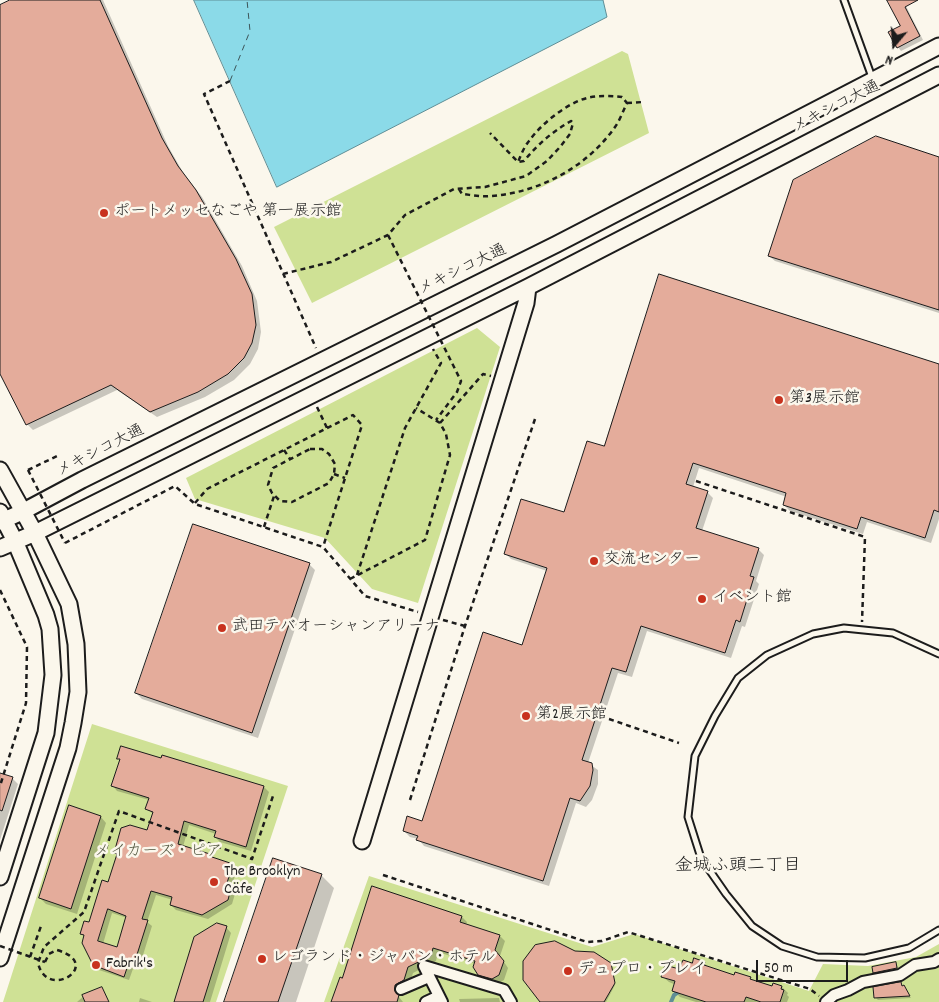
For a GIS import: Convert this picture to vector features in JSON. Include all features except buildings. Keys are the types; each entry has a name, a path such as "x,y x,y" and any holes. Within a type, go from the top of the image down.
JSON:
{"street":[{"name":"メキシコ大通","path":"1,518 22,512 82,480 557,244 939,46"},
{"name":"メキシコ大通","path":"0,548 34,533 528,287 939,75"},
{"path":"362,842 526,302 528,287"},
{"path":"0,470 34,533 68,604 76,644 78,692 74,723 68,748 0,958"},
{"path":"0,877 46,733 53,675 50,629 46,615 15,541 1,518"},
{"path":"826,1002 834,995 863,982 900,975 915,965 934,962 939,959"},
{"path":"426,1002 440,999 424,966 504,990 511,1002"},
{"path":"401,989 429,977"}],"lane":[{"path":"844,0 873,80"},
{"path":"939,654 893,633 844,628 813,634 767,655 738,678 715,716 695,756 688,817 701,858 726,894 752,926 782,946 817,957 865,958 909,948 939,930"}],"path":[{"path":"230,81 204,94 321,361"},
{"path":"518,162 528,142 547,121 567,107 586,98 612,96 622,97 627,103"},
{"path":"627,103 643,102"},
{"path":"459,189 462,194 498,195 521,192 560,176 589,157 616,126 627,103"},
{"path":"283,274 331,262 388,234 405,215 454,189 486,187 526,176 547,161 560,147 570,134 573,123 571,121 549,134 524,161 518,162"},
{"path":"490,133 518,162"},
{"path":"388,234 461,381 458,392 436,420"},
{"path":"357,575 405,428 441,363 432,347"},
{"path":"440,423 483,374 494,377"},
{"path":"316,405 327,428"},
{"path":"350,579 425,540 450,455 446,434 440,423 416,408"},
{"path":"195,504 207,489 353,415 362,425 323,547"},
{"path":"410,800 465,626 535,419"},
{"path":"310,449 322,449 329,454 335,464 334,474 328,482 292,502 280,501 274,496 268,485 273,468 310,449"},
{"path":"284,450 290,459"},
{"path":"57,456 28,470 65,543 175,486 195,504 323,547 365,596 465,626"},
{"path":"334,474 345,478"},
{"path":"696,482 865,537 862,622"},
{"path":"264,527 274,496"},
{"path":"0,590 27,648 26,703 0,786"},
{"path":"609,719 679,743"},
{"path":"0,946 30,957 45,962 49,954 57,950 66,952 73,957 76,964 74,972 68,978 61,981 50,980 43,976 38,963 44,947 84,912 119,811 252,859 273,796"},
{"path":"383,875 587,942 602,940 628,932 810,989 826,1002"},
{"path":"30,957 40,926"}],"green space":[{"path":"622,51 628,54 649,133 312,303 274,227"},
{"path":"477,328 500,347 418,603 372,589 325,538 195,499 186,478"},
{"name":"メイカーズ・ピア","path":"92,724 288,786 216,1002 3,1002"},
{"path":"369,876 592,947 634,934 809,991 823,964 868,966 916,957 939,944 939,1002 324,1002"}],"water":[{"path":"194,0 603,0 607,17 277,187"}],"waterway":[{"path":"671,1002 674,995 680,991"}],"ferry route":[{"path":"230,81 250,31 247,0"}],"place":[{"name":"ポートメッセなごや 第一展示館","path":"104,213"},
{"name":"第3展示館","path":"779,400"},
{"name":"交流センター","path":"594,561"},
{"name":"イベント館","path":"702,599"},
{"name":"武田テバオーシャンアリーナ","path":"222,628"},
{"name":"第2展示館","path":"526,716"},
{"name":"The Brooklyn Cäfe","path":"214,882"},
{"name":"レゴランド・ジャパン・ホテル","path":"262,959"},
{"name":"Fabrik's","path":"96,965"},
{"name":"デュプロ・プレイ","path":"568,971"}],"district":[{"name":"金城ふ頭二丁目","path":"738,868"}]}
